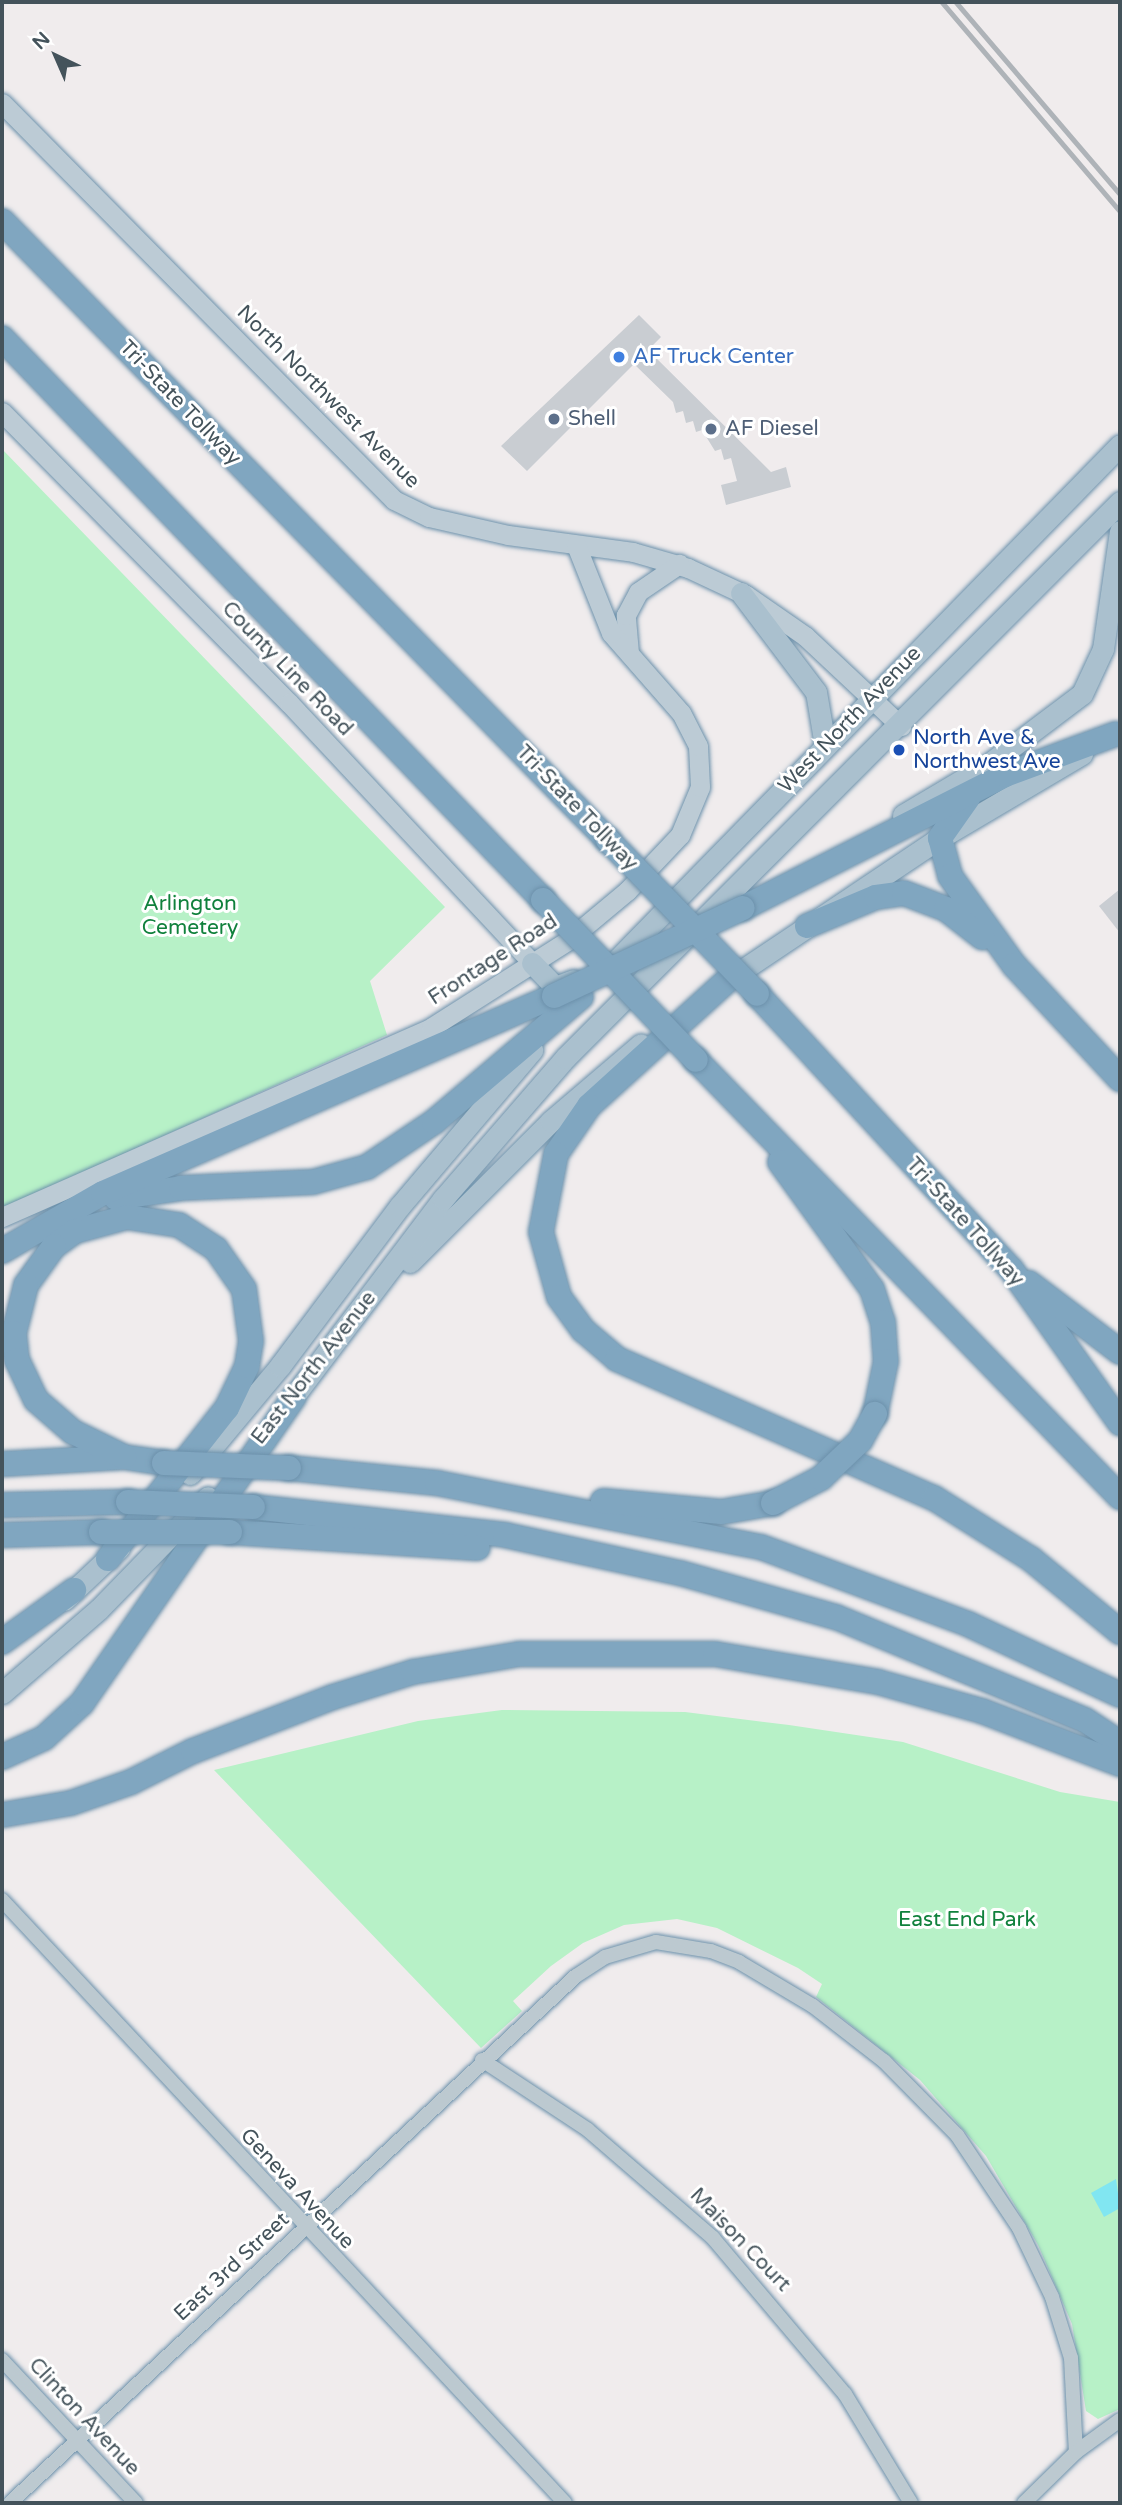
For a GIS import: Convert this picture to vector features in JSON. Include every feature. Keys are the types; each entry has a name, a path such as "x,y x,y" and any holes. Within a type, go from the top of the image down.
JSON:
{"highway":[{"name":"Tri-State Tollway","path":"2,221 757,994 1011,1269 1120,1423"},
{"path":"2,338 1120,1497"},
{"path":"2,1251 47,1221 554,996 976,790 1118,733"},
{"path":"976,790 956,808 940,838 950,876 1014,965 1120,1079"},
{"path":"807,926 876,897 904,893 946,909 1014,965"},
{"path":"730,978 589,1106 556,1154 541,1232 559,1297 583,1330 617,1359 934,1498 1031,1559 1120,1632"},
{"path":"47,1221 147,1191 313,1182 367,1167 434,1122 577,988"},
{"path":"2,1464 124,1457 164,1463 289,1468 721,1512 773,1503 821,1478 860,1441 875,1414 886,1361 883,1322 872,1289 739,1104"},
{"path":"108,1559 227,1408 247,1366 251,1341 244,1289 216,1249 179,1225 127,1217 75,1231 54,1246 26,1286 14,1333 16,1360 36,1400 73,1432 124,1457"},
{"path":"1011,1269 1120,1352"},
{"path":"2,1757 44,1738 82,1703 295,1397"},
{"path":"437,1483 761,1547 968,1624 1120,1695"},
{"path":"2,1505 128,1502 253,1507 505,1535 680,1573 836,1617 1085,1720 1120,1743"},
{"path":"2,1535 230,1532 373,1538 680,1573"},
{"path":"2,1642 74,1590"},
{"path":"2,1815 71,1803 119,1786 193,1751 333,1697 413,1672 519,1654 716,1654 878,1682 982,1711 1120,1764"}],"main road":[{"name":"West North Avenue","path":"577,988 825,745 1120,445"},
{"name":"West North Avenue","path":"602,1021 901,726 1120,502"},
{"path":"740,905 867,836 989,764 1082,694 1103,649 1120,531"},
{"path":"741,593 816,692 825,745"},
{"path":"325,1358 427,1244 551,1121 730,978 940,838 1118,733"},
{"path":"532,963 555,987 577,988"},
{"name":"East North Avenue","path":"2,1655 108,1559 234,1424 449,1145 577,988"},
{"name":"East North Avenue","path":"2,1693 151,1559 295,1397 493,1137 602,1021"}],"street":[{"name":"North Northwest Avenue","path":"2,103 394,500 429,517 679,564 741,593 806,636 901,726"},
{"name":"County Line Road","path":"2,412 289,703 532,963"},
{"name":"Frontage Road","path":"2,1217 432,1027 567,941 654,863 680,835 700,787 698,746 681,713 611,633 576,545"},
{"path":"629,653 625,615 638,592 679,564"},
{"name":"Geneva Avenue","path":"2,1900 304,2228 565,2503"},
{"name":"East 3rd Street","path":"10,2503 544,2004 614,1954 656,1942 684,1945 730,1958 773,1981 884,2061 977,2162 1040,2269 1071,2358 1076,2452"},
{"name":"Maison Court","path":"482,2060 589,2130 713,2238 845,2394 911,2503"},
{"name":"Clinton Avenue","path":"2,2360 136,2503"},
{"path":"1024,2503 1076,2452 1120,2420"}],"green space":[{"name":"Arlington Cemetery","path":"2,449 445,907 370,981 387,1035 2,1209"},
{"name":"East End Park","path":"502,1710 685,1712 789,1725 903,1742 1060,1792 1120,1802 1120,2409 1098,2419 1086,2411 1072,2324 1038,2245 986,2156 920,2080 816,1997 822,1984 798,1968 717,1928 677,1919 624,1925 583,1943 551,1966 513,2001 522,2011 481,2048 214,1770 418,1721"}],"water":[{"path":"1116,2179 1120,2208 1104,2217 1091,2193"}],"building":[{"path":"639,315 661,337 648,350 771,472 786,467 791,487 726,505 721,485 737,481 731,458 724,460 721,449 715,451 702,430 696,432 693,421 686,423 683,411 676,413 673,402 634,364 527,471 501,446"},
{"path":"1120,889 1120,933 1099,906"}],"railway":[{"path":"942,2 1120,211"},
{"path":"956,2 1120,194"}],"place":[{"name":"AF Truck Center","path":"619,357"},
{"name":"Shell","path":"554,419"},
{"name":"AF Diesel","path":"711,429"},
{"name":"North Ave & Northwest Ave","path":"899,750"}]}
